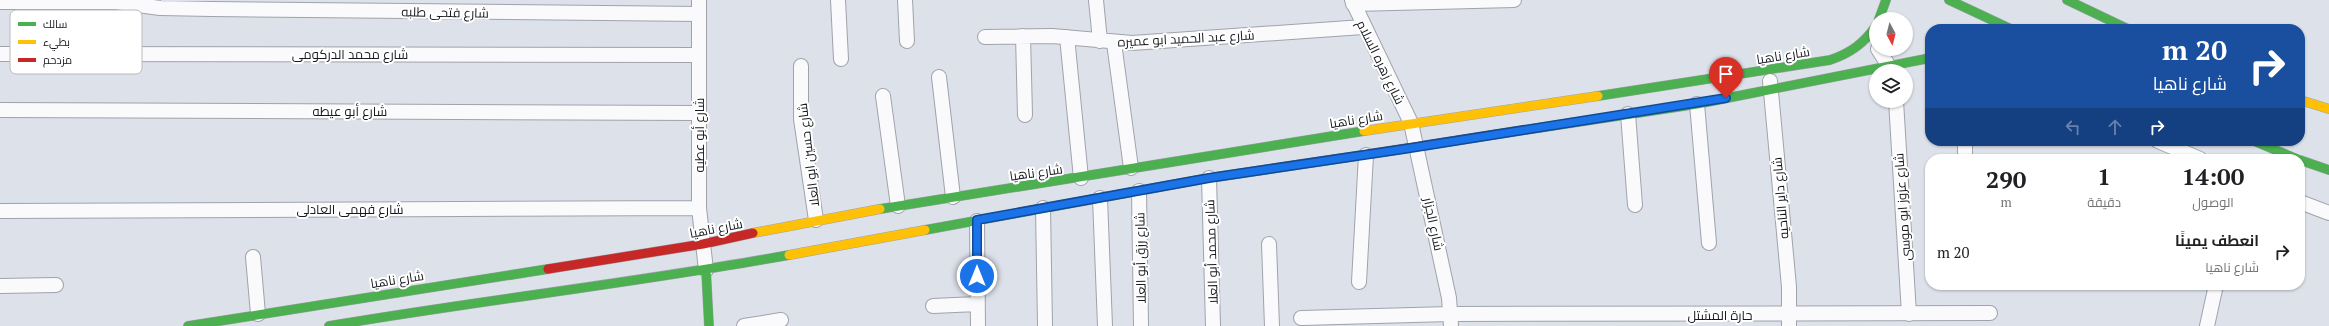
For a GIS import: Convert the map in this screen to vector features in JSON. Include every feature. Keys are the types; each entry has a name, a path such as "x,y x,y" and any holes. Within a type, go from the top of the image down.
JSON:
{"main road":[{"path":"1882,12 1886,0"},
{"path":"1950,0 2000,24"},
{"path":"2067,0 2117,24"},
{"name":"شارع ناهيا","path":"188,326 703,244 816,220 953,197 1081,178 1131,168 1412,123 1769,70 1839,58 1856,50 1869,46"},
{"path":"1909,64 1925,59"},
{"path":"329,326 411,312 706,270 1209,178 1697,104 1869,73"},
{"path":"2305,102 2329,109"},
{"path":"2266,146 2285,154"},
{"path":"2305,162 2329,170"},
{"path":"706,270 709,326"}],"street":[{"name":"شارع أبو عطيه","path":"699,0 700,208 706,270"},
{"path":"838,0 841,58"},
{"path":"906,0 907,41"},
{"path":"1096,0 1100,41"},
{"path":"1352,2 1514,0"},
{"name":"شارع فتحى طلبه","path":"0,2 116,2 160,8 205,9 699,14"},
{"name":"شارع زهره السلام","path":"1352,2 1412,123"},
{"name":"شارع عبد الحميد ابو عميره","path":"985,37 1067,37 1114,43 1144,43 1364,27"},
{"path":"1023,36 1025,115"},
{"path":"1067,37 1081,178"},
{"path":"1114,43 1131,168"},
{"name":"شارع محمد الدركومى","path":"0,54 10,54"},
{"name":"شارع محمد الدركومى","path":"142,54 699,55"},
{"name":"شارع حسين ابو العلا","path":"801,66 801,119 816,220"},
{"name":"شارع داير الناحيه","path":"1769,70 1789,287 1789,320"},
{"path":"939,77 953,197"},
{"path":"883,96 898,206"},
{"path":"1697,104 1709,243"},
{"name":"شارع عزوز ابو موسى","path":"1896,108 1909,314"},
{"name":"شارع أبو عيطه","path":"0,110 700,113"},
{"path":"1628,114 1635,205"},
{"name":"شارع الجزار","path":"1412,123 1451,320"},
{"path":"2170,146 2188,154"},
{"path":"1359,282 1366,155"},
{"name":"شارع محمد أبو العلا","path":"1209,178 1213,326"},
{"name":"شارع رزق أبو العلا","path":"1139,191 1140,326"},
{"path":"1100,198 1105,326"},
{"path":"2305,204 2329,213"},
{"name":"شارع فهمى العادلى","path":"0,211 700,208"},
{"path":"1044,208 1045,326"},
{"path":"977,220 978,326"},
{"path":"1269,244 1272,326"},
{"path":"253,257 258,314"},
{"path":"0,286 56,286"},
{"path":"2208,326 2215,290"},
{"path":"933,306 977,304"},
{"path":"410,326 411,312"},
{"name":"حارة المشتل","path":"1301,318 1451,320 1789,320 1909,314 1990,313"},
{"path":"744,326 781,320"}],"traffic: fast":[{"path":"1882,12 1886,0"},
{"path":"1949,0 2000,24"},
{"path":"2067,0 2117,24"},
{"path":"1598,96 1830,60 1851,51 1869,35"},
{"path":"1498,134 1697,104 1925,59"},
{"path":"880,209 1364,131"},
{"path":"2266,146 2285,154"},
{"path":"925,230 1209,178 1363,155"},
{"path":"2305,162 2329,170"},
{"path":"329,326 674,274 789,255"},
{"path":"188,326 548,269"},
{"path":"706,270 709,326"}],"traffic: slow":[{"path":"1364,131 1598,96"},
{"path":"2305,102 2329,109"},
{"path":"753,233 880,209"},
{"path":"789,255 925,230"}],"traffic: jam":[{"path":"1363,155 1498,134"},
{"path":"548,269 703,244 753,233"}],"route":[{"path":"977,276 977,220 1209,178 1697,104 1726,98"}]}
